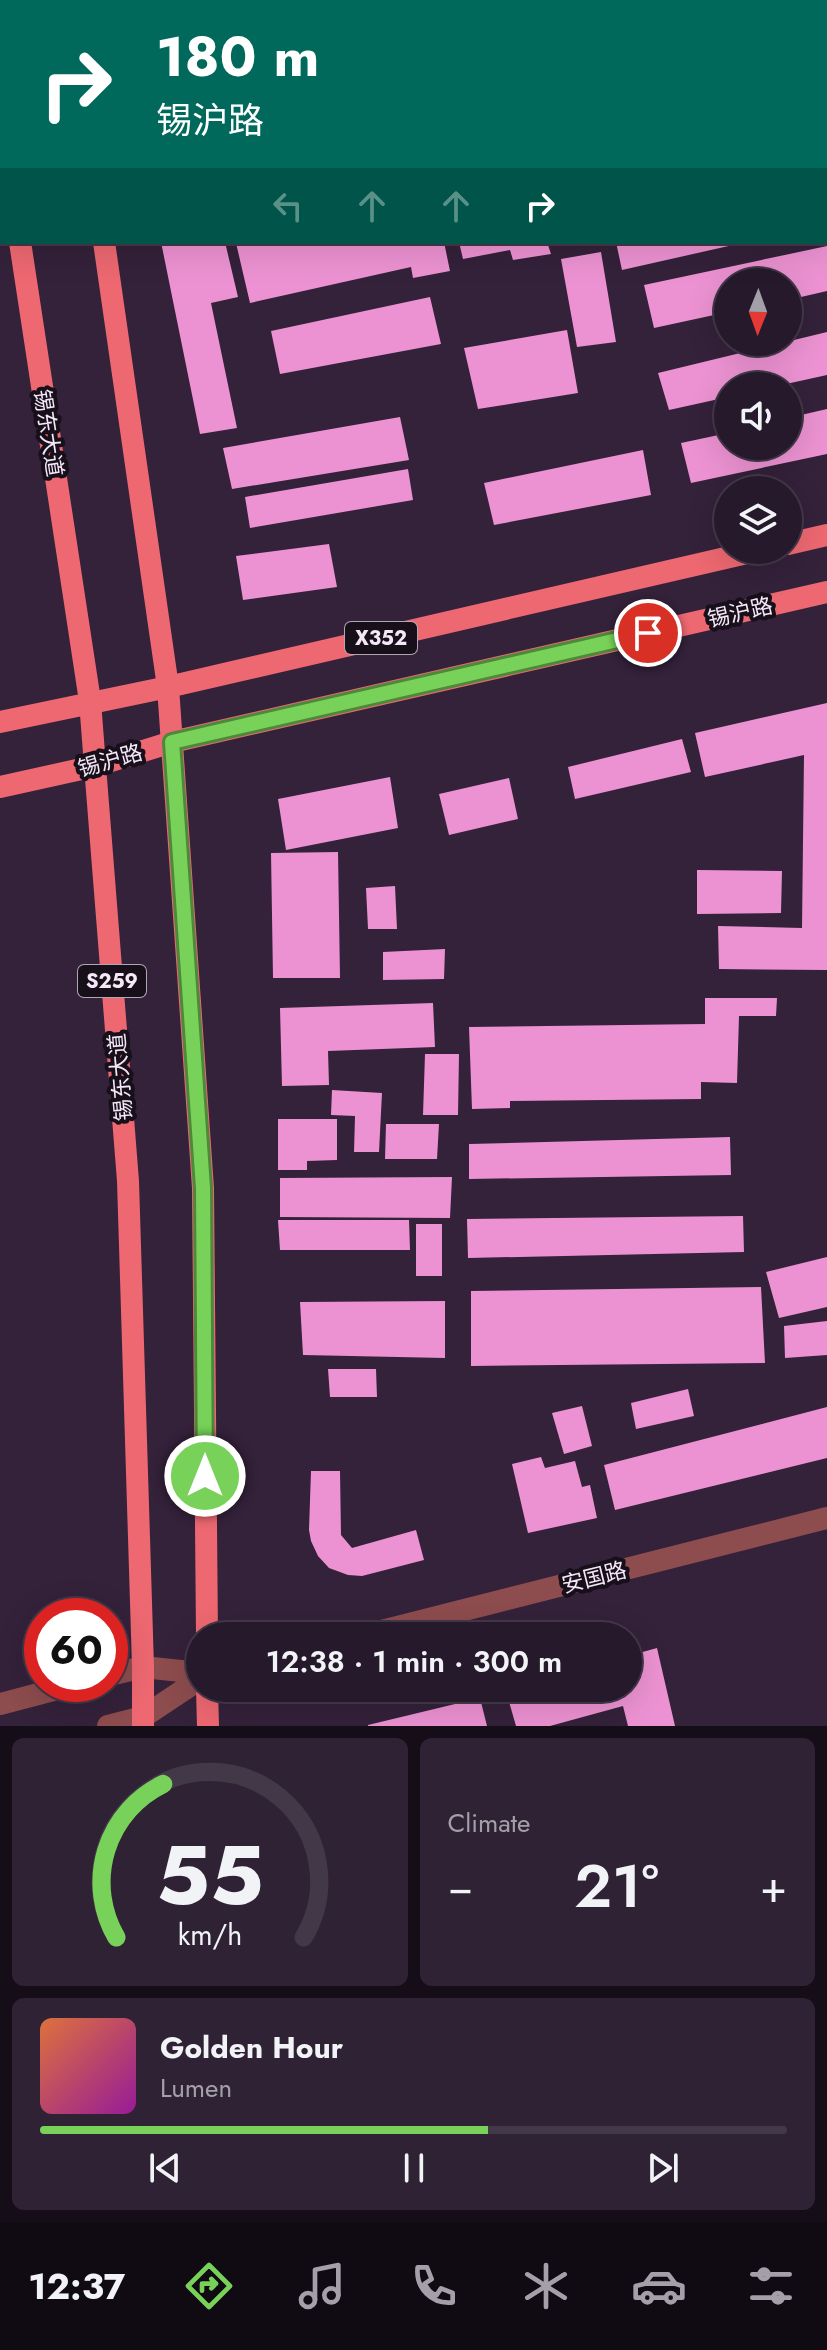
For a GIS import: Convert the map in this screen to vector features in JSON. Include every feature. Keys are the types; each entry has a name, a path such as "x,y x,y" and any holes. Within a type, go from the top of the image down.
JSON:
{"main road":[{"name":"锡东大道","path":"20,244 90,701 128,1181 143,1722"},
{"path":"104,244 168,687 203,1188 207,1622"},
{"path":"802,541 827,535"},
{"name":"X352","path":"0,722 168,687 714,561"},
{"name":"锡沪路","path":"0,787 95,766 172,742 827,592"},
{"path":"207,1702 208,1726"}],"street":[{"name":"安国路","path":"417,1622 827,1518"},
{"path":"128,1671 143,1667 186,1674"},
{"path":"108,1726 143,1722 186,1687"},
{"path":"0,1704 24,1698"}],"building":[{"path":"161,244 225,244 238,297 211,303 237,428 200,434"},
{"path":"236,244 444,244 450,271 413,278 411,267 250,303"},
{"path":"459,244 548,244 551,254 513,260 510,250 463,259"},
{"path":"616,244 738,244 622,270"},
{"path":"827,246 827,291 802,297 802,268 724,268"},
{"path":"601,252 616,342 577,347 561,259"},
{"path":"714,270 714,315 654,328 644,285"},
{"path":"430,297 441,344 280,374 271,331"},
{"path":"567,330 578,393 478,409 464,348"},
{"path":"827,332 827,375 802,380 802,372 714,372 714,400 669,410 658,373 728,356 802,356 802,338"},
{"path":"827,409 827,454 802,459 802,415"},
{"path":"400,417 409,460 232,489 223,448"},
{"path":"714,436 714,460 799,460 691,483 681,443"},
{"path":"643,450 651,495 494,525 484,483"},
{"path":"408,469 413,500 250,528 245,497"},
{"path":"329,544 337,587 243,600 236,556"},
{"path":"827,703 827,970 719,969 718,926 802,928 804,755 705,777 695,733"},
{"path":"682,739 691,772 575,799 568,767"},
{"path":"390,777 398,828 286,850 278,799"},
{"path":"509,778 518,819 449,835 439,794"},
{"path":"338,852 340,978 273,978 271,853"},
{"path":"697,870 782,871 781,913 697,914"},
{"path":"395,886 397,929 368,929 366,888"},
{"path":"445,949 444,979 383,980 383,952"},
{"path":"705,998 777,998 776,1016 739,1016 737,1083 701,1082 701,1099 510,1101 510,1108 472,1109 469,1027 705,1024"},
{"path":"433,1003 435,1047 328,1051 329,1085 282,1086 280,1008"},
{"path":"425,1054 459,1054 458,1115 423,1115"},
{"path":"332,1090 382,1093 379,1152 354,1152 355,1116 331,1115"},
{"path":"278,1119 337,1119 337,1160 307,1161 307,1170 278,1170"},
{"path":"386,1124 439,1124 437,1159 385,1159"},
{"path":"730,1137 731,1175 469,1179 469,1144"},
{"path":"452,1177 450,1218 280,1217 280,1178"},
{"path":"743,1216 744,1252 468,1258 467,1219"},
{"path":"278,1220 409,1220 410,1250 280,1250"},
{"path":"416,1224 442,1224 442,1276 416,1276"},
{"path":"827,1257 827,1307 779,1318 766,1272"},
{"path":"761,1287 765,1363 471,1366 471,1291"},
{"path":"445,1301 445,1358 303,1355 300,1302"},
{"path":"827,1321 827,1355 785,1358 784,1326"},
{"path":"328,1369 376,1369 377,1397 330,1397"},
{"path":"688,1389 694,1416 636,1429 631,1403"},
{"path":"582,1406 592,1446 564,1454 552,1413"},
{"path":"827,1407 827,1458 615,1510 604,1465"},
{"path":"541,1457 545,1468 575,1461 582,1487 590,1485 597,1518 528,1533 512,1464"},
{"path":"311,1471 340,1471 341,1535 352,1548 416,1530 424,1560 362,1576 329,1568 318,1556 311,1541"},
{"path":"657,1648 675,1726 628,1726 623,1706 550,1726 516,1726 509,1702 642,1702 642,1652"},
{"path":"463,1702 481,1702 487,1726 368,1726"}],"route":[{"path":"205,1476 203,1188 172,742 648,633"}]}
